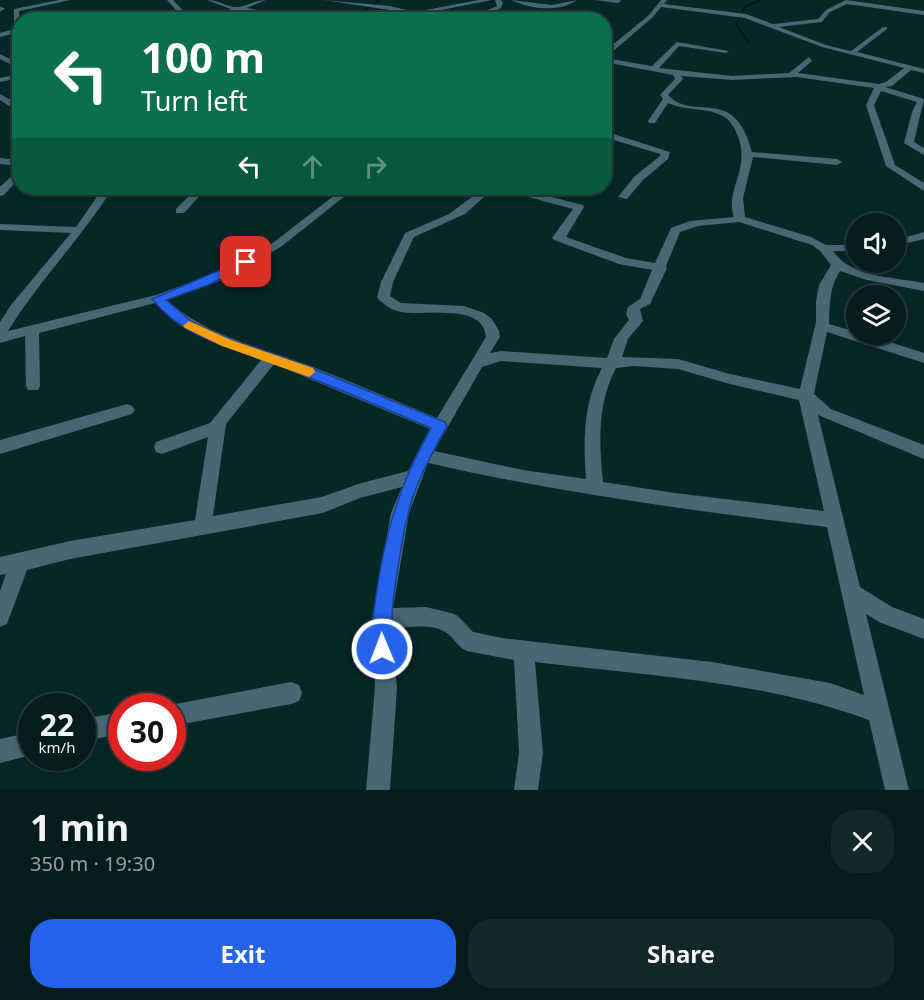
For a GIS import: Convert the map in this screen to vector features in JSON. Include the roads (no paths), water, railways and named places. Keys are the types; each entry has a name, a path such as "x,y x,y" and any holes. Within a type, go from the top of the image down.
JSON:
{"street":[{"path":"16,12 16,10 68,0"},
{"path":"172,0 182,12"},
{"path":"210,0 257,12"},
{"path":"230,12 263,0"},
{"path":"326,0 408,12"},
{"path":"418,12 486,0"},
{"path":"487,12 499,7 501,4 498,0"},
{"path":"514,0 554,7 566,5 574,0"},
{"path":"598,0 618,1"},
{"path":"773,25 820,21 828,11 843,1 924,14"},
{"path":"612,45 651,16 662,2 746,16 824,46 924,70"},
{"path":"91,7 92,12"},
{"path":"852,53 885,28"},
{"path":"654,69 676,44 726,51"},
{"path":"791,75 809,59"},
{"path":"612,60 676,73 732,78 791,75 878,87 912,96 922,101 916,112 909,144 924,152"},
{"path":"878,87 889,84 911,66"},
{"path":"676,73 679,80 663,95 666,100 730,116 735,122 748,154 736,210 740,219"},
{"path":"878,87 870,105 891,166 924,188"},
{"path":"652,122 666,100"},
{"path":"612,136 665,152 665,158 639,178 622,197"},
{"path":"748,154 837,162"},
{"path":"0,193 12,180"},
{"path":"0,333 16,308 79,230 103,195"},
{"path":"180,211 195,195"},
{"path":"0,338 158,299 231,272 278,244 341,195"},
{"path":"378,790 386,687 381,630 400,513 423,455 489,346 493,332 490,324 474,312 398,307 383,297 387,282 410,235 448,222 466,210 482,195"},
{"path":"533,195 579,207 563,234 558,238 623,261 661,268"},
{"path":"595,489 590,431 599,387 609,363 618,353 618,346 627,329 636,321 633,314 634,307 645,301 661,268 675,230 678,228 740,219 814,242 826,249 837,265 867,275 924,287"},
{"path":"0,227 79,230"},
{"path":"906,241 924,235"},
{"path":"826,249 846,248"},
{"path":"837,265 825,285 822,326 806,396 897,790"},
{"path":"158,299 188,325 226,343 271,358 440,426"},
{"path":"822,326 924,358"},
{"path":"32,331 33,386"},
{"path":"489,346 501,356"},
{"path":"477,363 501,356 609,363 634,361 678,364 730,379 806,396 826,413 924,453"},
{"path":"202,526 218,422 271,358"},
{"path":"0,447 127,410"},
{"path":"162,447 217,427"},
{"path":"423,455 523,477 595,489 835,520"},
{"path":"0,566 70,550 323,505 358,491 414,477"},
{"path":"0,617 20,563"},
{"path":"853,594 886,615 924,629"},
{"path":"382,618 426,617 451,623 467,641 712,673 830,694 879,712"},
{"path":"524,650 531,753 526,790"},
{"path":"186,712 291,693"},
{"path":"0,751 18,746"}],"waterway":[{"path":"362,12 380,0"},
{"path":"749,43 736,24 745,7 760,0"}]}
